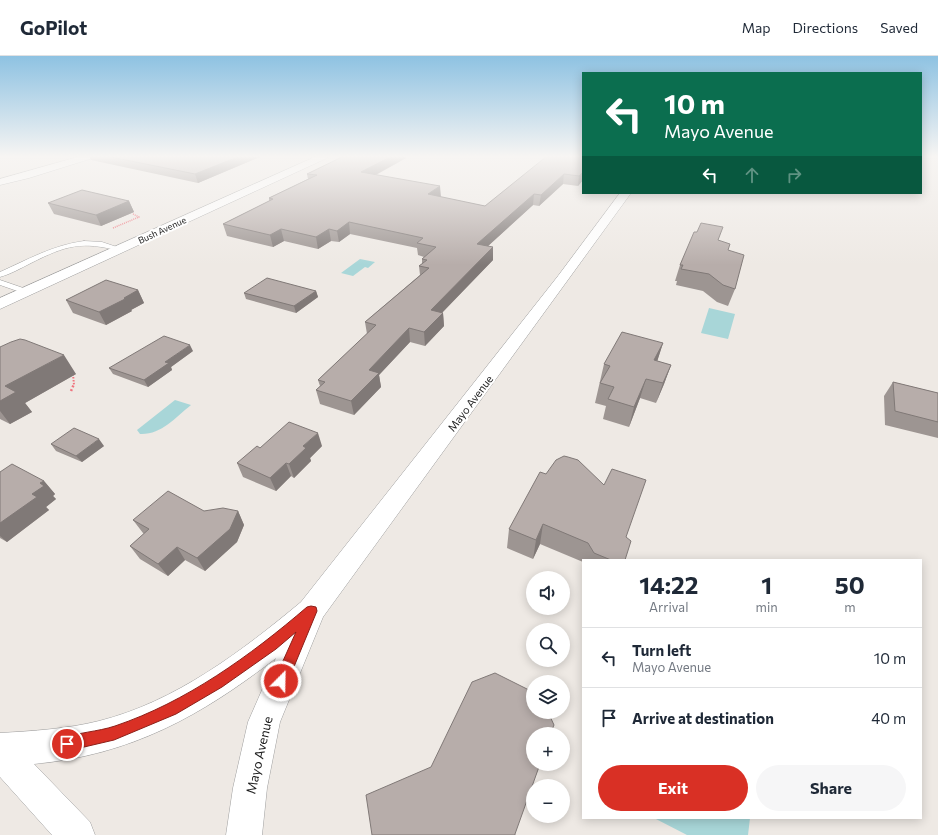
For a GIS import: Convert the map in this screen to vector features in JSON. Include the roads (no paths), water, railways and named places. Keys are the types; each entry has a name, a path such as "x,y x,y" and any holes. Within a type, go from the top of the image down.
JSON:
{"street":[{"name":"Bush Avenue","path":"0,304 244,192"},
{"name":"Mayo Avenue","path":"0,751 67,744 114,733 171,710 217,682 272,645 311,611 563,279 625,194"},
{"name":"Mayo Avenue","path":"244,835 250,788 264,722 311,611"},
{"path":"0,751 77,835"}],"lane":[{"path":"0,275 70,245 95,243 120,249"},
{"path":"0,282 26,292"}],"water":[{"path":"360,259 375,262 368,268 365,267 353,276 341,273"},
{"path":"709,308 735,314 728,339 701,333"},
{"path":"175,400 191,405 161,429 148,434 140,434 137,430"},
{"path":"656,819 750,819 748,835 687,835"}]}
